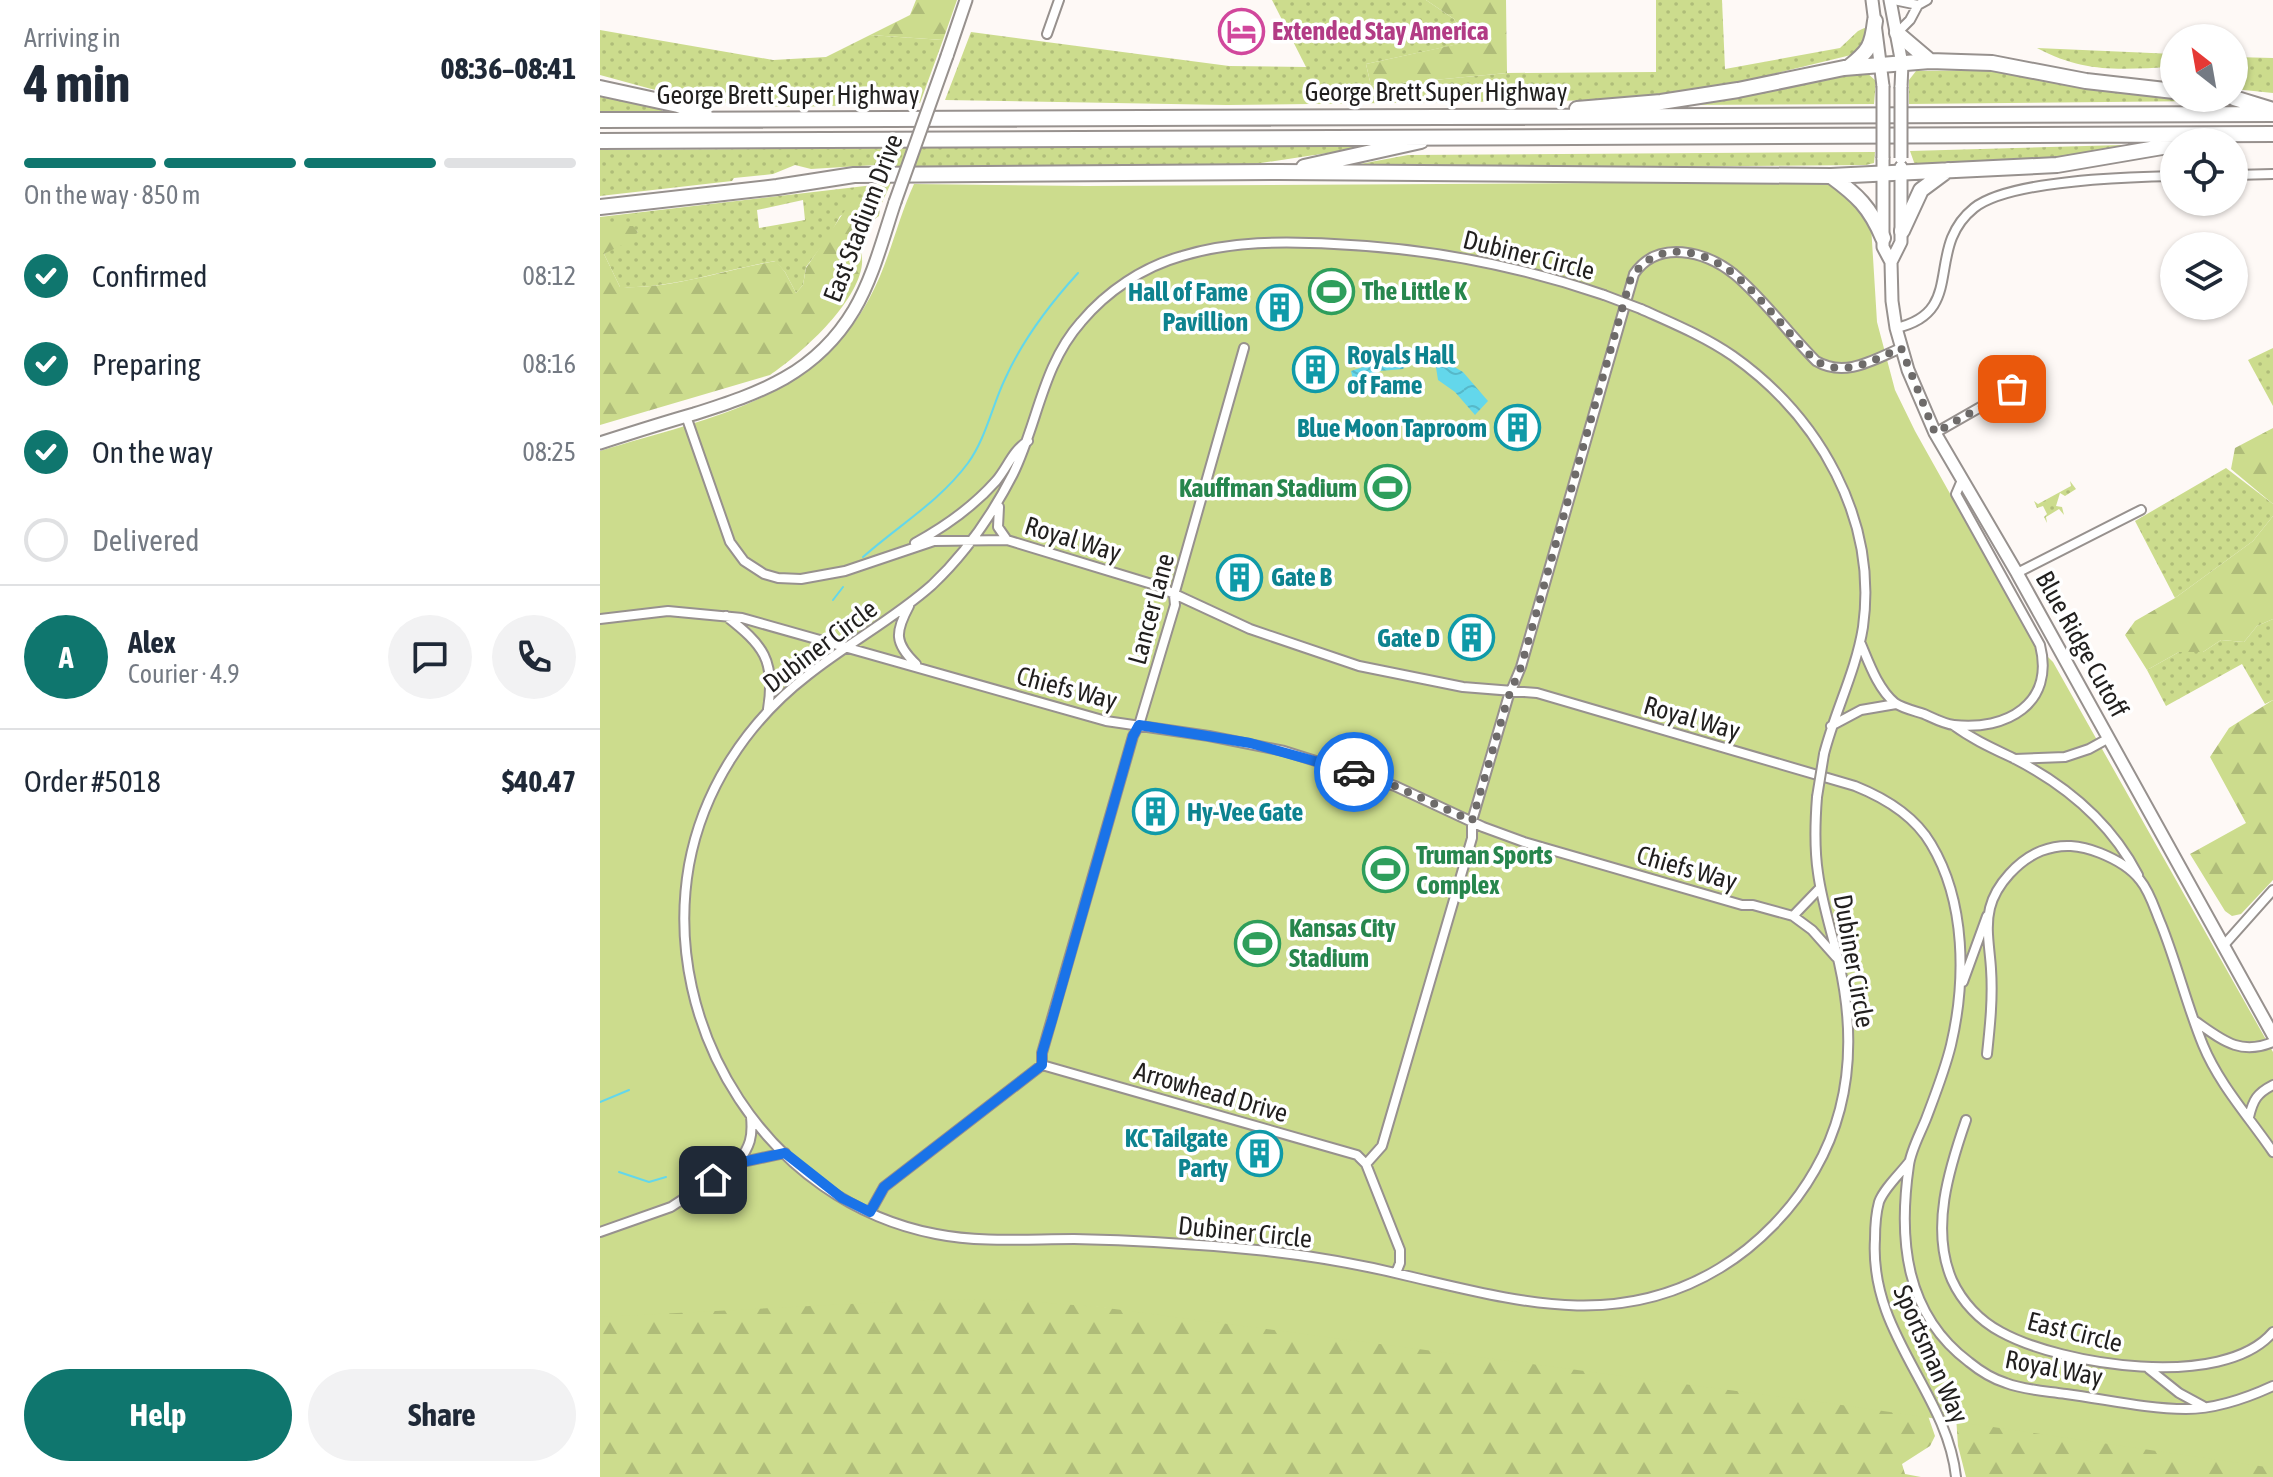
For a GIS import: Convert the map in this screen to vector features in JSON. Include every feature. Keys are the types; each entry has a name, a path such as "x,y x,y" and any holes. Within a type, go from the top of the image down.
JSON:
{"highway":[{"path":"1849,67 1865,55 1872,43 1875,21"},
{"path":"1897,33 1930,61"},
{"path":"1538,116 1599,105 1661,102 1738,90 1849,67 1930,61 1996,63 2086,81 2160,89"},
{"path":"600,88 678,105 717,119"},
{"path":"2248,103 2273,112"},
{"name":"George Brett Super Highway","path":"600,120 2273,112"},
{"name":"George Brett Super Highway","path":"600,141 2160,133"},
{"path":"2248,134 2273,134"},
{"path":"1279,172 1440,136"},
{"path":"600,207 854,175 1279,172 1831,176 1883,165 1948,170 2057,165 2160,147"},
{"path":"1902,231 1921,190 1948,170"},
{"path":"1831,176 1873,214 1883,238"}],"main road":[{"name":"East Stadium Drive","path":"600,443 756,394 781,382 823,351 839,332 863,294 966,0"},
{"name":"Blue Ridge Cutoff","path":"1872,0 1883,86 1883,247 1891,262 1892,301 1901,348 1935,433 2017,573 2273,1035"},
{"name":"Blue Ridge Cutoff","path":"1891,262 1901,246 1902,231 1902,64 1892,0"}],"street":[{"path":"1047,34 1059,0"},
{"path":"1892,0 1923,2"},
{"path":"1897,33 1923,2"},
{"path":"2248,175 2273,174"},
{"path":"1896,328 1920,319 1938,301 1948,244 1964,218 1984,201 2000,194 2062,184 2160,176"},
{"name":"Dubiner Circle","path":"1304,242 1378,246 1499,264 1604,295 1696,335 1733,356 1808,428 1849,500 1863,561 1865,603 1860,642 1824,754 1814,835 1820,888 1844,987 1849,1050 1847,1083 1837,1123 1817,1167 1800,1193 1760,1238 1703,1278 1670,1292 1634,1302 1589,1307 1533,1303 1396,1273 1267,1250 1097,1240 966,1238 914,1229 842,1198 785,1153 751,1117 719,1068 699,1020 686,966 684,905 691,854 701,818 730,760 768,711 810,672 911,602 954,563 1003,493 1029,440 1044,382 1053,362 1085,317 1111,293 1171,259 1193,253 1263,243 1304,242"},
{"path":"1396,1273 1400,1250 1366,1164 1382,1146 1472,838 1472,821 1630,281 1643,263 1660,253 1690,253 1719,265 1741,281 1816,361 1831,368 1850,368 1901,348"},
{"name":"Lancer Lane","path":"1042,1065 1042,1053 1129,749 1175,605 1174,595 1244,348"},
{"path":"1935,433 2012,389"},
{"name":"Royal Way","path":"686,416 730,542 754,569 778,578 801,579 845,571 934,541 1007,540 1155,585 1250,629 1359,666 1463,687 1537,693 1882,796 1908,817 1930,843 1943,871 1954,908 1959,947 1960,992 1950,1046 1909,1162 1906,1239 1910,1274 1919,1304 1936,1330 1957,1353 1981,1371 2006,1383 2142,1405 2187,1409 2249,1397 2273,1386"},
{"path":"904,550 973,506 999,478 1017,448 1029,440"},
{"path":"1953,725 1989,723 2014,716 2023,710 2041,682 2043,668 2040,645 1956,494 1962,480"},
{"path":"1003,493 997,521 1007,540"},
{"path":"2017,573 2141,510"},
{"path":"911,602 899,627 899,638 902,649 919,667"},
{"name":"Chiefs Way","path":"600,619 668,611 726,616 848,646 1106,721 1230,739 1303,756 1395,786 1524,842 1742,905 1793,916 1812,930 1838,960"},
{"path":"726,616 752,636 767,660 771,676 768,711"},
{"path":"1860,642 1876,677 1896,704"},
{"path":"1831,726 1861,710 1896,704 1953,725 1972,739 2015,759 2080,801 2126,851 2155,909 2180,972 2204,1047 2225,1086 2273,1152"},
{"path":"2015,759 2065,757 2109,738"},
{"path":"1960,992 1990,908 2012,871 2034,854 2073,845 2116,859 2140,880"},
{"path":"1793,916 1820,888"},
{"path":"2224,945 2273,890"},
{"path":"1987,1054 1992,1010 1988,935 1990,908"},
{"path":"2194,1020 2220,1039 2241,1048 2255,1049 2273,1042"},
{"path":"870,1212 884,1187 1042,1065"},
{"name":"Arrowhead Drive","path":"1042,1065 1357,1155 1366,1164"},
{"path":"2249,1117 2253,1100 2260,1091 2273,1085"},
{"path":"738,1163 750,1146 753,1134 751,1117"},
{"name":"East Circle","path":"1966,1120 1948,1181 1942,1232 1947,1268 1963,1300 1989,1325 2027,1344 2107,1364 2148,1368 2199,1364 2240,1354 2273,1332"},
{"path":"600,1232 671,1207 738,1163 785,1153"},
{"name":"Sportsman Way","path":"1909,1162 1880,1200 1875,1227 1874,1273 1891,1326 1949,1444 1956,1477"},
{"path":"2148,1368 2179,1393 2204,1407"}],"green space":[{"path":"916,0 957,0 943,40 870,35 910,15"},
{"path":"1272,0 1426,0 1454,19 1468,42 1366,64 1371,86 1507,73 1656,72 1656,0 1722,0 1725,69 1840,48 1858,31 1871,25 1862,46 1851,55 1683,96 1619,100 1227,105 945,100 971,32 1229,66 1306,67"},
{"path":"1426,0 1506,0 1507,73 1371,86 1366,64 1467,42 1454,19"},
{"path":"600,30 773,60 826,57 870,35 943,40 920,103 780,107 699,99 600,75"},
{"path":"2037,48 2160,53 2160,68 2104,68 2055,56"},
{"path":"2248,57 2273,58 2273,93 2248,90"},
{"path":"2000,70 2160,94 2160,101 1909,104 1909,80 1916,71"},
{"path":"1866,72 1876,81 1874,104 1681,105"},
{"path":"600,95 662,110 662,112 600,113"},
{"path":"1367,145 1248,165 876,165 811,169 795,165 773,174 734,178 732,181 600,196 600,150"},
{"path":"2137,147 2067,160 1915,165 1910,151"},
{"path":"1875,152 1874,163 1866,165 1333,169 1408,155"},
{"name":"Truman Sports Complex","path":"1786,182 1836,185 1850,194 1871,225 1877,322 1895,390 2033,642 2053,662 2273,1052 2273,1468 1828,1403 1099,1307 946,1299 600,1317 600,451 752,402 787,384 818,362 846,334 869,299 914,184"},
{"path":"891,183 880,207 871,200 840,216 806,267 803,285 796,293 775,261 679,282 620,287 604,254 638,232 632,226 600,226 600,217","holes":["803,200 805,220 759,228 757,210"]},
{"path":"852,200 871,200 880,207 879,216 856,232 862,260 858,279 826,327 796,355 770,375 600,425 600,226 633,226 638,232 630,241 604,254 620,287 679,282 776,261 796,293 803,285 806,268"},
{"path":"2273,348 2273,406 2248,360"},
{"path":"2273,428 2273,504 2231,469 2235,448"},
{"path":"2226,468 2273,504 2273,516 2253,541 2175,598 2135,521"},
{"path":"2070,481 2076,489 2065,496 2060,493 2056,506 2062,507 2064,515 2059,509 2046,517 2047,523 2043,506 2037,508 2034,501 2038,504 2071,486"},
{"path":"2273,516 2273,619 2257,626 2244,642 2221,640 2203,652 2179,652 2147,670 2125,635 2135,621 2175,598 2253,541"},
{"path":"2273,619 2273,700 2265,704 2242,664 2166,706 2147,670 2179,652 2203,652 2221,640 2244,642 2257,626"},
{"path":"2273,700 2273,880 2241,914 2232,916 2225,911 2190,854 2246,823 2210,757 2229,728"},
{"path":"632,1248 1926,1410 1935,1436 1930,1446 1902,1464 1905,1474 1921,1477 600,1477 600,1255"},
{"path":"1956,1416 2273,1419 2273,1477 1966,1477 1958,1446"}],"water":[{"path":"1395,349 1419,351 1403,369 1380,371 1353,380 1351,371 1395,360"},
{"path":"1434,355 1463,372 1488,401 1475,415 1455,392 1438,380"}],"waterway":[{"path":"863,557 932,501 968,463 980,443 1000,389 1020,350 1046,310 1078,273"},
{"path":"833,600 843,587"},
{"path":"600,1102 629,1090"},
{"path":"619,1172 649,1182 666,1177"}],"way so far":[{"path":"1354,772 1395,786 1472,821 1508,698 1521,667 1630,281 1638,268 1654,256 1668,251 1690,253 1728,270 1816,361 1831,368 1850,368 1901,348 1935,433 2012,389"}],"place":[{"name":"Extended Stay America","path":"1241,31"},
{"name":"The Little K","path":"1331,291"},
{"name":"Hall of Fame Pavillion","path":"1279,307"},
{"name":"Royals Hall of Fame","path":"1316,370"},
{"name":"Blue Moon Taproom","path":"1518,428"},
{"name":"Kauffman Stadium","path":"1388,488"},
{"name":"Gate B","path":"1240,577"},
{"name":"Gate D","path":"1471,638"},
{"name":"Hy-Vee Gate","path":"1156,812"},
{"name":"Truman Sports Complex","path":"1385,870"},
{"name":"Kansas City Stadium","path":"1258,943"},
{"name":"KC Tailgate Party","path":"1259,1153"}],"route":[{"path":"713,1180 738,1163 785,1153 816,1180 870,1212 884,1187 1042,1065 1042,1053 1133,736 1139,725 1250,743 1354,772"}]}
